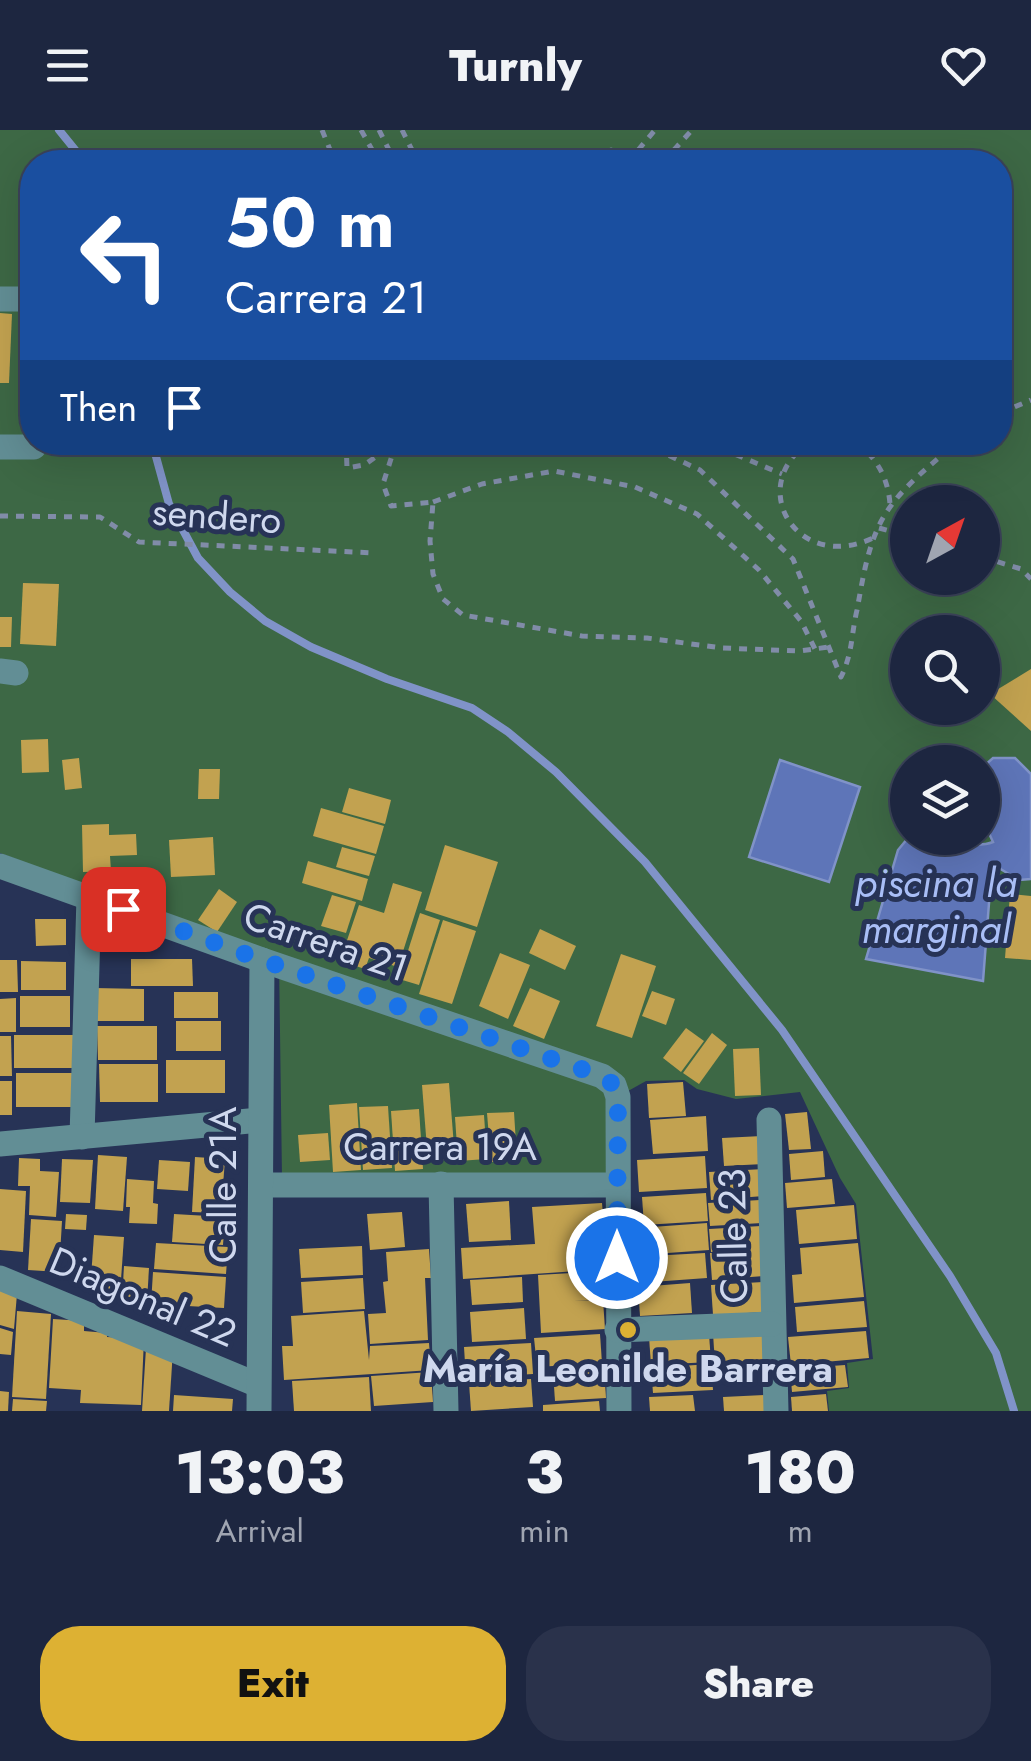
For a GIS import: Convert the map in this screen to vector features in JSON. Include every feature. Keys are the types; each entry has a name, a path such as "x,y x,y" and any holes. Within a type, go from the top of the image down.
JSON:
{"street":[{"name":"Carrera 21","path":"0,866 602,1076 614,1085 618,1097 617,1185"},
{"path":"82,1137 88,897"},
{"name":"Calle 21A","path":"258,1398 262,960"},
{"path":"0,1144 260,1120"},
{"name":"Calle 23","path":"768,1120 776,1411"},
{"path":"442,1184 446,1411"},
{"name":"Carrera 19A","path":"262,1185 617,1185"},
{"path":"617,1185 619,1411"},
{"name":"Diagonal 22","path":"0,1278 258,1398"},
{"path":"617,1330 772,1324"}],"path":[{"path":"639,150 655,130"},
{"path":"674,150 692,130"},
{"path":"346,455 347,468 364,465 379,455"},
{"path":"392,455 384,484 391,506 433,502 482,484 554,472 635,487 697,514 769,583 801,621 816,649"},
{"path":"668,455 700,470 793,559 842,677 853,652 854,622 875,537 890,508 883,473 870,455"},
{"path":"737,455 783,474"},
{"path":"794,455 780,488 786,515 808,541 834,548 850,547 875,537"},
{"path":"914,485 945,455"},
{"path":"433,502 433,574 443,599 463,616 582,636 647,638 750,650 829,647"},
{"name":"sendero","path":"0,516 100,516 140,542 375,553"},
{"path":"879,528 890,531"},
{"path":"1000,563 1021,569 1031,579"}],"green space":[{"path":"0,130 1031,130 1031,1411 829,1411 827,1391 849,1388 847,1363 873,1359 856,1204 800,1092 736,1099 697,1089 684,1080 646,1081 612,1100 609,1179 282,1178 279,959 0,853"}],"water":[{"name":"piscina la marginal","path":"1000,758 1015,758 1031,774 1031,879 1019,880 992,864 983,981 866,959 897,855 1000,855"},
{"path":"780,760 860,787 829,882 749,857"}],"building":[{"path":"0,313 12,314 9,383 0,383"},
{"path":"23,583 59,584 56,646 20,644"},
{"path":"0,617 12,617 11,647 0,647"},
{"path":"1031,669 1031,731 1000,703 1000,688"},
{"path":"48,739 49,772 22,773 21,740"},
{"path":"79,758 82,788 65,790 62,760"},
{"path":"199,769 220,769 219,799 198,799"},
{"path":"349,788 391,800 385,824 342,812"},
{"path":"321,808 384,826 376,854 313,836"},
{"path":"109,824 109,835 136,834 137,855 110,856 111,871 83,872 82,825"},
{"path":"213,837 215,875 171,877 169,840"},
{"path":"445,845 498,862 477,927 425,910"},
{"path":"342,847 375,856 369,876 336,867"},
{"path":"308,861 368,879 362,901 302,883"},
{"path":"393,883 422,892 398,967 369,958 365,969 340,961 359,905 384,913"},
{"path":"219,889 237,902 217,932 198,920"},
{"path":"1010,894 1031,896 1031,960 1005,958"},
{"path":"332,895 356,902 346,933 321,926"},
{"path":"420,913 440,920 419,985 399,979"},
{"path":"35,919 66,919 66,945 36,946"},
{"path":"443,920 476,931 452,1004 419,994"},
{"path":"540,929 576,946 565,970 529,953"},
{"path":"500,953 530,965 508,1019 479,1006"},
{"path":"621,954 656,966 632,1038 596,1026"},
{"path":"131,959 192,959 193,986 131,986"},
{"path":"0,960 17,960 18,992 0,992"},
{"path":"21,961 66,962 66,990 21,990"},
{"path":"94,988 144,989 144,1021 94,1021"},
{"path":"530,988 560,1001 544,1039 513,1026"},
{"path":"652,991 675,999 666,1025 642,1016"},
{"path":"174,992 218,992 218,1018 174,1018"},
{"path":"20,996 70,996 70,1027 20,1027"},
{"path":"16,998 16,1032 0,1032 0,999"},
{"path":"176,1021 221,1021 221,1051 176,1051"},
{"path":"97,1026 157,1026 157,1060 98,1060"},
{"path":"686,1028 704,1041 681,1072 663,1058"},
{"path":"712,1033 727,1045 699,1084 683,1073"},
{"path":"14,1035 73,1035 74,1068 14,1068"},
{"path":"0,1036 11,1036 12,1076 0,1076"},
{"path":"759,1048 761,1095 735,1096 733,1049"},
{"path":"166,1060 225,1060 225,1093 166,1093"},
{"path":"99,1064 158,1064 158,1102 100,1102"},
{"path":"16,1073 73,1073 73,1107 16,1107"},
{"path":"0,1081 12,1081 12,1115 0,1115"},
{"path":"683,1082 686,1116 649,1118 647,1084"},
{"path":"449,1083 455,1159 428,1161 422,1085"},
{"path":"357,1103 361,1170 333,1172 329,1105"},
{"path":"388,1106 392,1168 363,1170 359,1107"},
{"path":"419,1109 423,1169 395,1171 391,1111"},
{"path":"514,1112 517,1160 491,1162 487,1113"},
{"path":"807,1112 811,1149 789,1150 785,1114"},
{"path":"484,1115 487,1159 458,1161 455,1117"},
{"path":"706,1116 708,1151 653,1154 650,1120"},
{"path":"328,1133 330,1160 300,1162 298,1135"},
{"path":"762,1136 764,1164 724,1166 722,1138"},
{"path":"823,1151 825,1177 791,1180 789,1154"},
{"path":"98,1155 127,1157 123,1211 95,1209"},
{"path":"705,1156 707,1188 639,1192 637,1160"},
{"path":"195,1157 225,1159 221,1213 192,1212"},
{"path":"19,1158 40,1159 40,1171 59,1172 56,1217 29,1215 30,1186 18,1186"},
{"path":"62,1159 93,1160 90,1203 60,1202"},
{"path":"159,1160 190,1162 188,1191 157,1189"},
{"path":"764,1169 765,1196 711,1200 709,1172"},
{"path":"127,1179 154,1181 157,1224 129,1223"},
{"path":"832,1179 835,1204 787,1208 785,1183"},
{"path":"0,1189 26,1191 23,1252 0,1250"},
{"path":"706,1193 708,1221 644,1225 642,1197"},
{"path":"760,1200 762,1223 710,1226 708,1203"},
{"path":"509,1201 511,1240 469,1242 466,1204"},
{"path":"602,1203 605,1238 593,1238 604,1239 606,1269 463,1279 461,1248 535,1244 532,1207"},
{"path":"854,1205 857,1239 799,1244 796,1210"},
{"path":"402,1212 405,1247 370,1250 367,1214"},
{"path":"66,1214 87,1215 86,1230 65,1229"},
{"path":"174,1214 225,1217 223,1245 172,1242"},
{"path":"31,1219 62,1221 59,1272 28,1270"},
{"path":"707,1223 709,1250 654,1254 652,1227"},
{"path":"761,1226 765,1276 712,1280 710,1253 724,1252 711,1252 709,1229"},
{"path":"94,1235 124,1237 120,1294 90,1292"},
{"path":"156,1243 228,1247 226,1274 154,1269"},
{"path":"858,1243 864,1297 794,1303 792,1275 802,1274 800,1248"},
{"path":"362,1246 363,1275 301,1278 299,1249"},
{"path":"429,1249 431,1278 425,1278 428,1340 370,1344 368,1314 386,1313 386,1252"},
{"path":"705,1253 707,1278 652,1282 650,1256"},
{"path":"124,1266 149,1268 147,1302 122,1300"},
{"path":"606,1271 608,1299 574,1301 603,1300 605,1329 541,1333 538,1275"},
{"path":"153,1272 226,1277 224,1308 151,1304"},
{"path":"522,1277 523,1302 472,1305 470,1280"},
{"path":"363,1278 365,1309 303,1313 301,1282"},
{"path":"763,1282 765,1312 713,1315 711,1285"},
{"path":"690,1283 692,1313 640,1316 638,1287"},
{"path":"0,1287 17,1294 14,1329 0,1325"},
{"path":"864,1301 867,1327 797,1332 795,1307"},
{"path":"524,1308 526,1339 472,1342 470,1312"},
{"path":"17,1311 51,1314 46,1399 12,1397"},
{"path":"364,1311 369,1360 370,1346 429,1343 431,1370 284,1380 282,1346 293,1346 291,1316"},
{"path":"53,1319 84,1321 84,1331 107,1333 107,1337 144,1339 141,1405 80,1403 81,1390 49,1388"},
{"path":"0,1328 13,1332 11,1355 0,1354"},
{"path":"769,1329 771,1360 715,1364 713,1333"},
{"path":"866,1331 869,1358 791,1365 788,1337"},
{"path":"600,1334 602,1363 537,1367 534,1338"},
{"path":"709,1334 711,1362 651,1365 649,1337"},
{"path":"531,1343 533,1374 466,1378 464,1347"},
{"path":"146,1348 173,1350 169,1411 142,1411"},
{"path":"711,1364 713,1390 653,1393 651,1368"},
{"path":"845,1365 848,1387 792,1392 790,1369"},
{"path":"604,1368 606,1398 555,1401 553,1372"},
{"path":"431,1372 433,1402 374,1406 371,1376"},
{"path":"369,1377 371,1411 294,1411 292,1381"},
{"path":"531,1379 533,1407 471,1411 469,1383"},
{"path":"0,1391 9,1392 8,1411 0,1411"},
{"path":"826,1394 828,1411 792,1411 791,1397"},
{"path":"174,1395 233,1399 232,1411 173,1411"},
{"path":"693,1395 695,1411 650,1411 649,1397"},
{"path":"766,1395 767,1411 724,1411 723,1397"},
{"path":"13,1399 47,1401 46,1411 12,1411"},
{"path":"599,1401 600,1411 543,1411 543,1405"}],"waterway":[{"path":"59,130 75,150"},
{"path":"156,455 169,504 198,558 230,592 265,621 311,647 472,708 556,772 645,862 782,1030 950,1276 996,1353 1014,1411"}],"place":[{"name":"María Leonilde Barrera","path":"628,1330"}],"route":[{"path":"123,909 602,1076 614,1085 618,1097 617,1258"}]}
